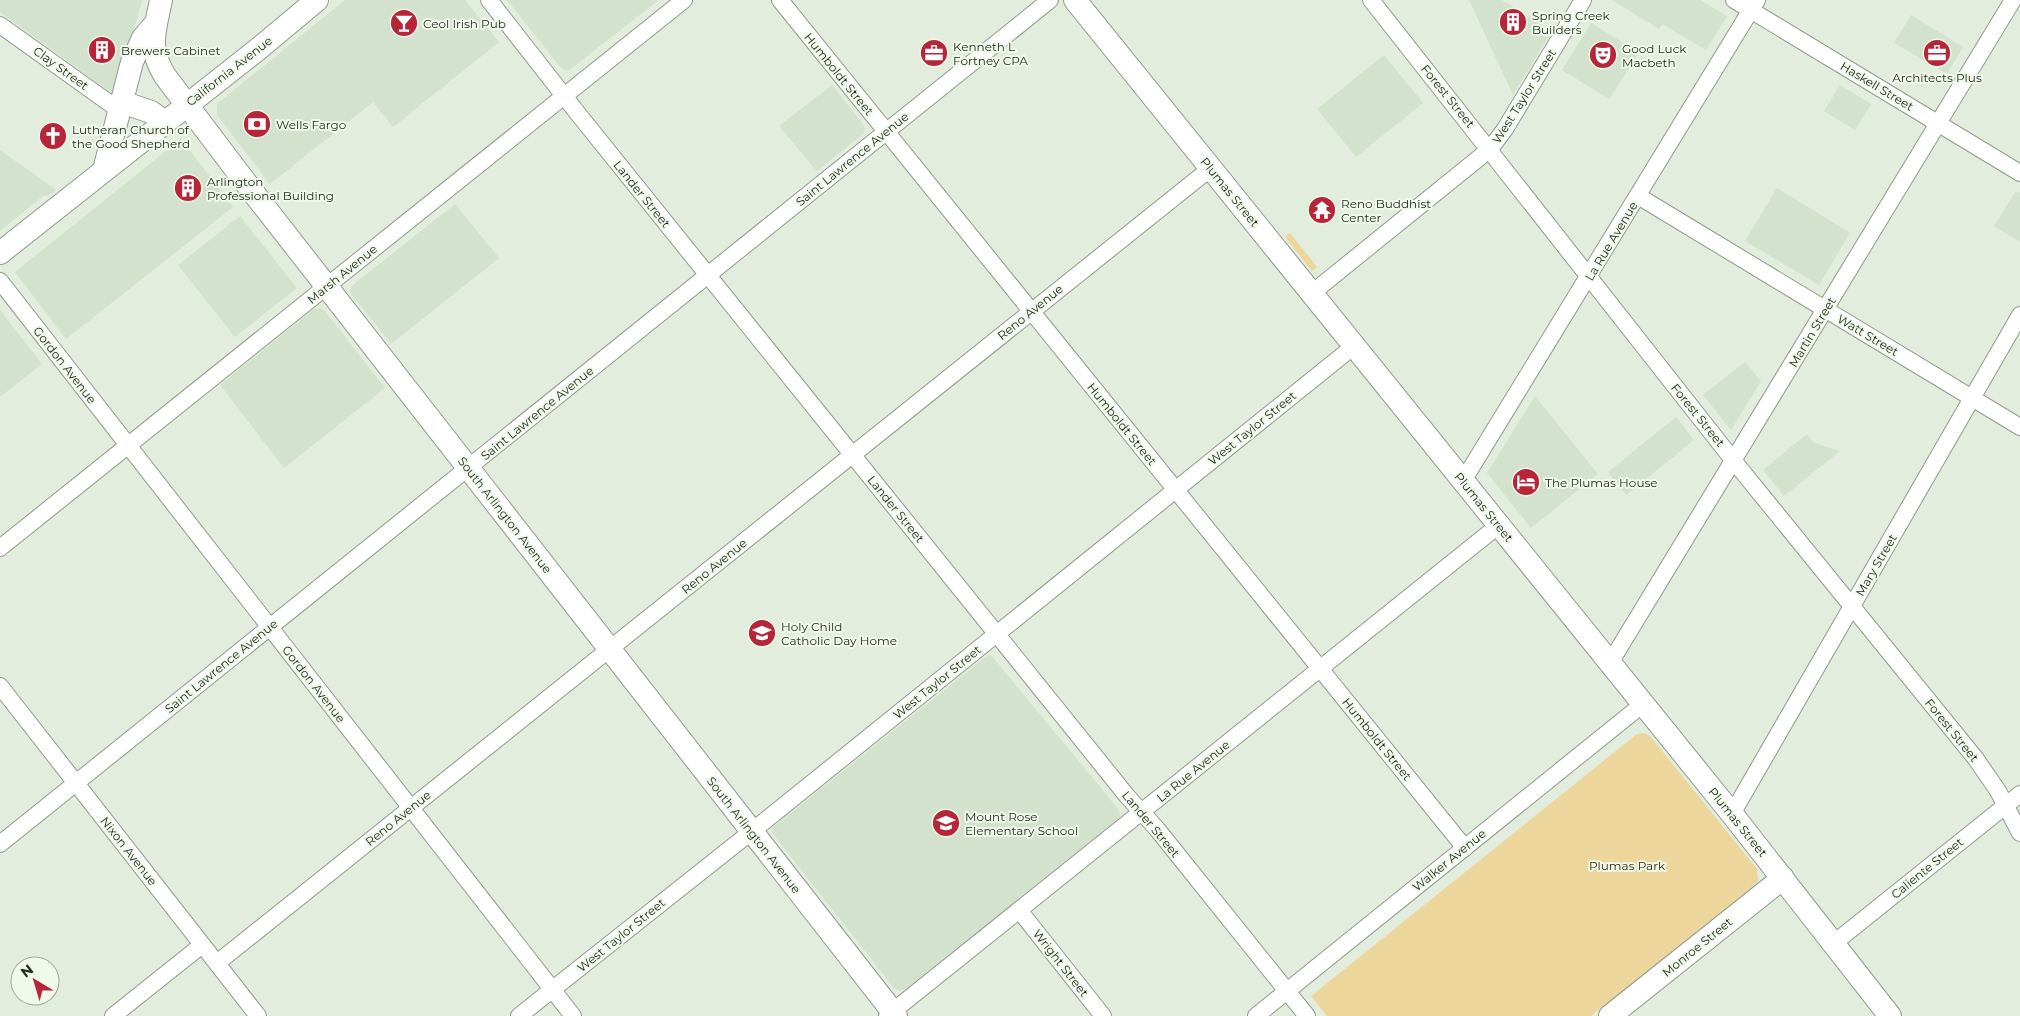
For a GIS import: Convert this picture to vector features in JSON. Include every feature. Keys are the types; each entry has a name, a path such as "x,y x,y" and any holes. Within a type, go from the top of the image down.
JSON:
{"main road":[{"name":"South Arlington Avenue","path":"161,0 153,50 157,63 186,105 892,1015"},
{"name":"California Avenue","path":"0,253 257,50 317,0"},
{"name":"Plumas Street","path":"1075,0 1732,814 1890,1016"},
{"path":"104,170 137,50 143,38 156,23"},
{"path":"122,102 152,112 165,122"},
{"name":"Monroe Street","path":"1610,1016 1783,878"}],"street":[{"name":"Lander Street","path":"489,0 852,455 1307,1016"},
{"name":"Marsh Avenue","path":"0,548 684,0"},
{"name":"Humboldt Street","path":"780,0 1465,848"},
{"name":"Saint Lawrence Avenue","path":"0,844 469,469 1050,0"},
{"name":"Forest Street","path":"1371,0 1733,460 1988,774 2020,833"},
{"name":"West Taylor Street","path":"1312,293 1490,149 1505,129 1583,0"},
{"name":"Haskell Street","path":"1734,0 1754,5 2020,173"},
{"name":"Martin Street","path":"1610,663 1937,122 2013,0"},
{"name":"La Rue Avenue","path":"1463,481 1754,5"},
{"name":"Clay Street","path":"0,25 112,105 116,106 122,102"},
{"name":"Reno Avenue","path":"217,963 1211,168"},
{"name":"Watt Street","path":"1638,196 2020,427"},
{"name":"Gordon Avenue","path":"0,281 574,1016"},
{"name":"Mary Street","path":"1732,814 2020,315"},
{"name":"West Taylor Street","path":"519,1016 751,832 1354,346"},
{"name":"La Rue Avenue","path":"892,1015 1019,910 1498,525"},
{"name":"Nixon Avenue","path":"0,686 258,1016"},
{"name":"Walker Avenue","path":"1256,1016 1642,704"},
{"name":"Caliente Street","path":"1834,943 2020,794"},
{"name":"Wright Street","path":"1019,910 1103,1016"},
{"path":"113,1016 202,945"}],"shaded area":[{"path":"0,0 142,0 119,85 113,92 109,91 0,12"},
{"path":"345,0 465,0 499,42 393,127 373,102 270,184 217,115 217,104"},
{"path":"507,0 659,0 568,71 562,69"},
{"path":"1469,0 1502,0 1552,31 1513,95"},
{"path":"1612,0 1700,0 1727,16 1706,50 1662,24 1659,29"},
{"path":"1911,15 1963,47 1947,74 1894,43"},
{"path":"1591,23 1639,53 1609,99 1562,70"},
{"path":"1384,55 1423,103 1356,157 1317,109"},
{"path":"832,85 865,128 864,133 817,171 779,126"},
{"path":"1840,85 1871,104 1855,130 1824,111"},
{"path":"181,139 233,207 66,339 15,272"},
{"path":"0,150 56,190 49,195 43,196 0,231"},
{"path":"1777,188 1850,233 1819,285 1745,241"},
{"path":"2016,191 2020,193 2020,242 1994,226"},
{"path":"455,204 499,258 391,344 350,291 353,285"},
{"path":"240,216 297,288 235,337 178,265"},
{"path":"320,308 325,311 385,388 284,468 220,385 314,309"},
{"path":"0,310 42,364 0,397"},
{"path":"1745,362 1761,381 1731,430 1703,395"},
{"path":"1535,396 1598,474 1531,528 1487,473"},
{"path":"1676,417 1694,440 1626,495 1608,472"},
{"path":"1807,434 1813,442 1840,451 1784,496 1763,470"},
{"name":"Mount Rose Elementary School","path":"991,655 1119,810 1120,816 1115,822 906,989 900,991 894,988 773,834 772,828 987,656"}],"green space":[{"path":"1290,233 1317,267 1312,271 1285,237"},
{"name":"Plumas Park","path":"1644,733 1650,736 1757,869 1758,881 1753,886 1591,1016 1327,1016 1311,996 1637,734"}],"place":[{"name":"Spring Creek Builders","path":"1513,22"},
{"name":"Ceol Irish Pub","path":"404,23"},
{"name":"Brewers Cabinet","path":"102,50"},
{"name":"Kenneth L Fortney CPA","path":"934,53"},
{"name":"Architects Plus","path":"1937,53"},
{"name":"Good Luck Macbeth","path":"1603,55"},
{"name":"Wells Fargo","path":"257,124"},
{"name":"Lutheran Church of the Good Shepherd","path":"53,136"},
{"name":"Arlington Professional Building","path":"188,188"},
{"name":"Reno Buddhist Center","path":"1322,210"},
{"name":"The Plumas House","path":"1526,482"},
{"name":"Holy Child Catholic Day Home","path":"762,633"},
{"name":"Mount Rose Elementary School","path":"946,823"}]}
